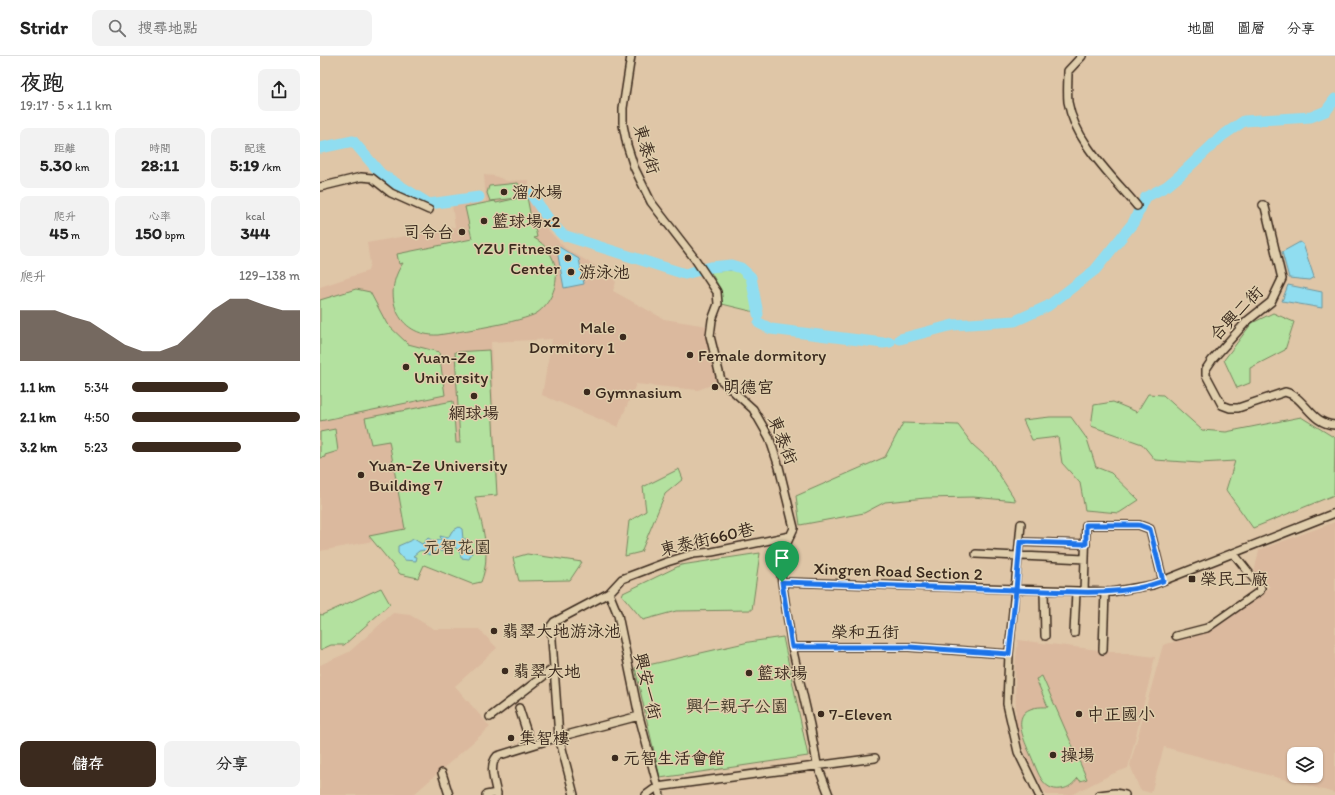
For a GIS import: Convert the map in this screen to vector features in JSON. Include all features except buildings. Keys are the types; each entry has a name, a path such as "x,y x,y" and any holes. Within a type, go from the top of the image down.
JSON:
{"street":[{"name":"東泰街","path":"631,56 623,114 623,125 634,167 651,202 695,259 717,292 718,304 712,320 710,336 721,380 753,409 769,437 792,515 794,528 779,560 782,582"},
{"path":"1082,56 1068,71 1068,101 1073,120 1099,160 1137,206"},
{"path":"320,187 361,177 372,178 391,193 429,210"},
{"name":"合興二街","path":"1263,205 1265,207 1282,279 1271,302 1247,321 1212,360 1206,369 1206,375 1222,405 1230,408 1238,408 1279,394 1289,393 1293,394 1311,415 1319,420 1335,425"},
{"name":"Xingren Road Section 2","path":"782,582 1076,592 1105,592 1132,589 1163,581 1335,513"},
{"path":"1021,524 1009,654 1007,704 1018,752 1039,795"},
{"path":"1084,592 1086,525 1139,525 1150,529 1163,581"},
{"name":"東泰街660巷","path":"554,668 551,626 557,619 609,593 622,579 693,554 712,552 790,536"},
{"path":"1020,542 1086,544"},
{"path":"976,554 1085,559"},
{"path":"1176,636 1207,628 1260,591 1261,588 1234,554"},
{"path":"782,582 792,647 810,725 817,764 829,795"},
{"path":"1044,591 1044,636"},
{"path":"1074,633 1076,592"},
{"path":"1103,650 1105,592"},
{"name":"興安一街","path":"609,593 618,615 639,716 660,795"},
{"name":"榮和五街","path":"792,647 909,647 1009,654"},
{"path":"490,717 554,668"},
{"path":"554,668 559,736 574,795"},
{"path":"519,708 531,745"},
{"path":"486,795 497,794 492,768 495,758 559,736 639,716"},
{"path":"646,795 657,786 817,764 875,758"},
{"path":"442,773 449,795"},
{"path":"1099,795 1115,793 1125,795"}],"shaded area":[{"name":"Yuan-Ze University","path":"484,175 495,176 507,181 529,180 528,197 548,230 565,248 604,271 616,282 613,291 664,319 707,326 710,353 719,382 698,390 636,384 618,427 542,395 552,339 491,342 497,495 475,497 486,540 487,569 481,582 472,584 424,565 418,578 400,574 373,541 320,551 320,287 368,271 370,263 367,243 455,227 452,205 486,202"},
{"path":"1335,522 1335,793 1298,783 1323,783 1323,747 1287,747 1287,780 1164,747 1151,793 1140,790 1130,765 1163,645 1208,632 1270,587 1254,573 1259,550"},
{"path":"393,613 410,615 434,629 479,629 497,648 455,686 490,727 413,795 320,795 320,665 349,652"},
{"name":"中正國小","path":"1018,640 1155,657 1128,768 1112,774 1071,795 1046,795 1027,757 1016,727 1015,667"}],"green space":[{"path":"518,183 522,190 519,198 527,197 533,228 535,228 537,237 534,238 546,247 555,265 556,282 546,305 537,313 518,320 474,329 438,335 424,334 412,329 403,321 397,311 394,300 393,288 403,263 399,264 397,254 472,239 465,207 495,201 496,203 518,198 490,201 487,193 489,186"},
{"path":"743,270 755,294 759,313 722,304 720,288 710,271"},
{"path":"356,289 370,292 387,324 408,344 439,352 445,395 320,421 320,300"},
{"path":"1273,313 1294,322 1285,350 1250,368 1250,383 1237,388 1224,360 1252,323"},
{"name":"元智花園","path":"489,350 497,495 475,497 483,529 486,550 486,561 481,582 472,584 424,565 418,578 400,574 369,536 405,529 389,441 371,444 365,418 453,401 456,443 460,443 455,352"},
{"path":"1148,394 1163,395 1202,430 1226,432 1301,417 1335,438 1334,495 1253,528 1226,490 1235,461 1200,463 1155,460 1142,444 1091,426 1094,405 1113,402 1137,412"},
{"path":"1050,417 1071,417 1087,439 1096,467 1111,473 1139,500 1119,513 1085,510 1080,483 1062,463 1058,437 1032,440 1023,420"},
{"path":"903,423 958,425 973,445 990,460 1016,501 973,497 926,498 885,502 864,513 800,525 796,496 885,457"},
{"path":"335,429 338,451 320,458 320,432"},
{"path":"679,469 683,479 665,494 641,552 625,556 629,521 646,511 643,487"},
{"path":"760,553 752,610 676,611 643,620 621,594 681,565"},
{"path":"527,554 582,562 570,580 519,581 513,558"},
{"path":"381,588 390,604 344,645 331,645 320,650 320,614 322,615"},
{"name":"興仁親子公園","path":"783,637 808,756 660,778 635,668 749,642"},
{"name":"操場","path":"1042,676 1087,779 1080,781 1078,778 1071,785 1061,789 1049,787 1041,778 1027,747 1021,729 1023,715 1027,710 1048,707 1036,679"}],"water":[{"path":"1300,242 1303,244 1314,277 1309,280 1289,278 1282,252"},
{"name":"游泳池","path":"556,245 579,259 584,284 564,288"},
{"path":"1288,285 1322,292 1322,308 1282,301"},
{"path":"459,527 462,529 463,539 467,539 468,549 472,553 469,559 461,558 460,552 453,545 441,552 438,549 430,555 425,553 424,550 419,551 413,556 417,557 416,561 404,560 398,553 398,546 414,539 422,544 428,538 435,542 441,539 440,536 448,538 452,531"}],"waterway":[{"path":"900,339 953,325 1015,321 1048,306 1095,270 1133,223 1146,197 1167,186 1222,136 1244,121 1311,117 1326,111 1335,99"},
{"path":"320,148 353,141 381,174 429,204 479,197"},
{"path":"531,194 552,224 563,235 685,274 711,267 731,265 741,268 751,277 758,314"},
{"path":"759,323 771,329 883,343 890,342"}],"place":[{"name":"溜冰場","path":"504,192"},
{"name":"籃球場x2","path":"484,221"},
{"name":"司令台","path":"462,232"},
{"name":"YZU Fitness Center","path":"568,258"},
{"name":"游泳池","path":"571,272"},
{"name":"Male Dormitory 1","path":"623,337"},
{"name":"Female dormitory","path":"690,355"},
{"name":"Yuan-Ze University","path":"406,367"},
{"name":"明德宮","path":"715,387"},
{"name":"Gymnasium","path":"587,392"},
{"name":"網球場","path":"474,396"},
{"name":"Yuan-Ze University Building 7","path":"361,475"},
{"name":"榮民工廠","path":"1192,579"},
{"name":"翡翠大地游泳池","path":"494,631"},
{"name":"翡翠大地","path":"505,671"},
{"name":"籃球場","path":"749,673"},
{"name":"7-Eleven","path":"821,714"},
{"name":"中正國小","path":"1079,714"},
{"name":"集智樓","path":"511,738"},
{"name":"操場","path":"1053,755"},
{"name":"元智生活會館","path":"615,758"}],"route":[{"path":"782,582 792,647 909,647 1009,654 1016,590 1111,592 1152,585 1163,581 1150,529 1139,525 1086,525 1086,544 1020,542 1016,590 782,582"}]}
